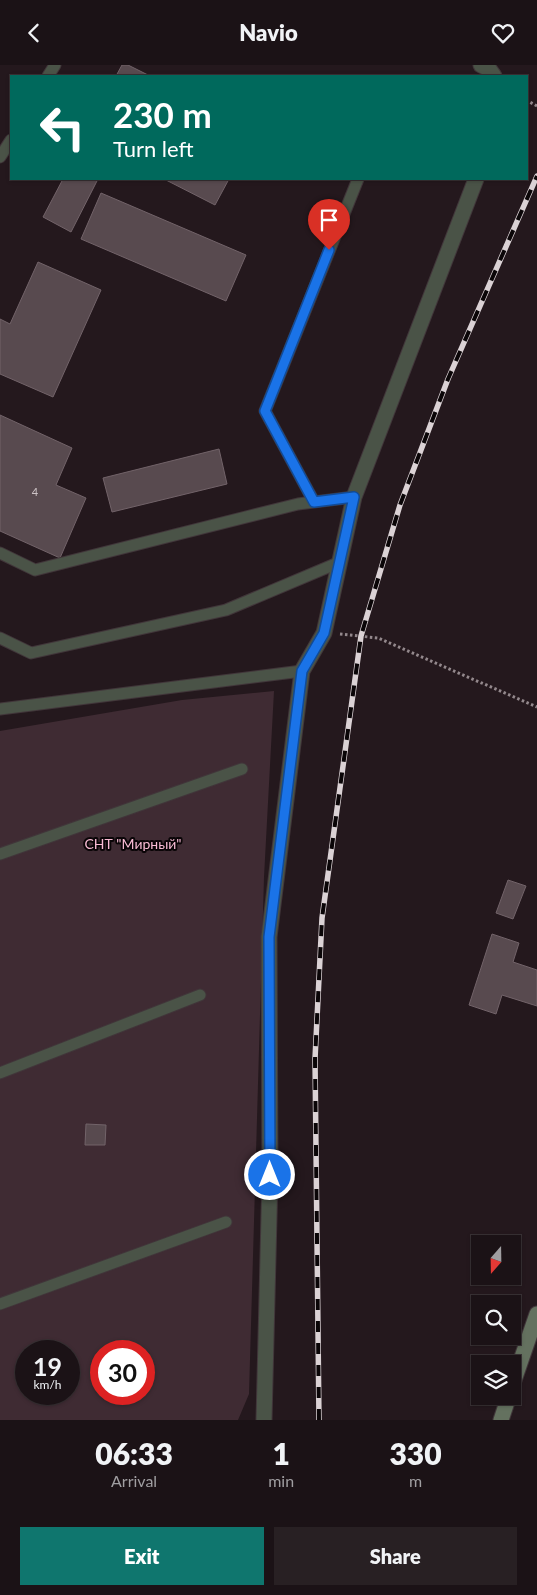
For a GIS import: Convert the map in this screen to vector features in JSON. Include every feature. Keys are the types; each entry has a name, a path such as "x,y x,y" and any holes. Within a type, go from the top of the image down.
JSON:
{"main road":[{"path":"521,1363 534,1332 537,1315"},
{"path":"501,1420 506,1405"}],"street":[{"path":"481,65 489,69 493,75"},
{"path":"264,1420 270,1175 269,937 302,671 324,633 354,497 476,180"}],"lane":[{"path":"0,157 10,142"},
{"path":"314,502 265,411 358,180"},
{"path":"0,553 35,570 288,507 354,497"},
{"path":"0,638 31,653 226,610 340,562"},
{"path":"0,709 302,671"},
{"path":"0,854 242,769"},
{"path":"0,1073 200,995"},
{"path":"0,1304 226,1222"}],"path":[{"path":"324,633 378,638 537,707"}],"green space":[{"name":"СНТ \"Мирный\"","path":"274,691 264,877 249,1394 238,1420 0,1420 0,731 182,700"}],"building":[{"path":"122,65 128,65 148,75 117,75"},
{"path":"62,180 97,180 71,232 43,217"},
{"path":"166,180 228,180 215,205"},
{"path":"101,193 246,255 226,301 81,239"},
{"path":"38,262 101,290 53,397 0,374 0,319 10,324"},
{"path":"0,415 72,448 56,485 86,498 60,558 0,531"},
{"path":"219,449 227,484 112,512 103,478"},
{"path":"508,880 526,886 513,919 496,913"},
{"path":"492,934 519,943 513,962 537,970 537,1006 502,995 496,1014 469,1005"},
{"path":"86,1124 106,1125 105,1145 85,1145"}],"railway":[{"path":"319,1420 315,1059 322,918 361,636 400,505 448,379 537,176"}],"route":[{"path":"270,1175 269,937 302,671 324,633 354,497 314,502 265,411 329,250"}]}
